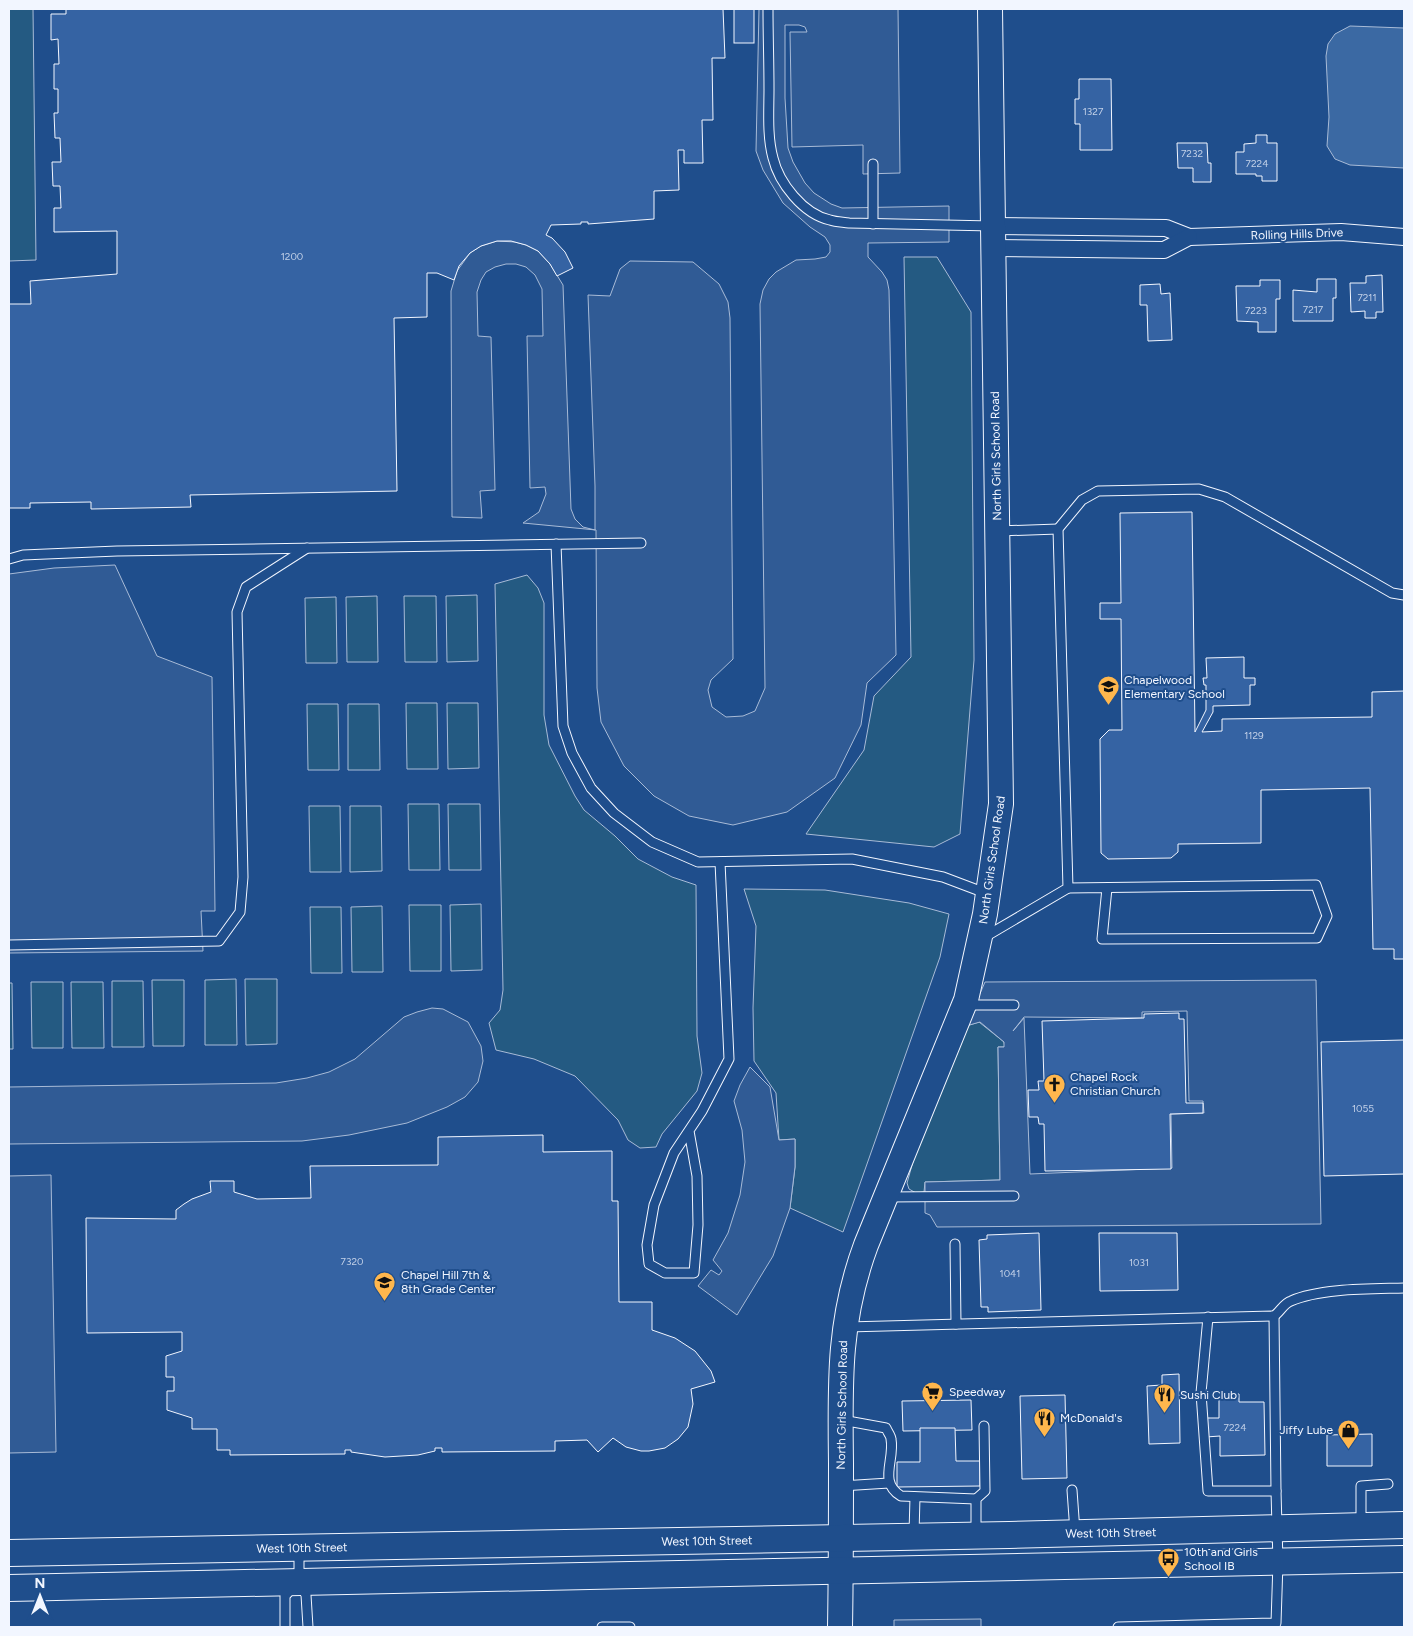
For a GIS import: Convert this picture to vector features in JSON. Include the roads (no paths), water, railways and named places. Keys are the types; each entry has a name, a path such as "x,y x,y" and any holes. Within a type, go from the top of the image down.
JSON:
{"main road":[{"name":"North Girls School Road","path":"840,1627 840,1420 841,1360 844,1327 858,1269 964,1005 971,983 989,894 1001,804 990,9"},
{"name":"West 10th Street","path":"9,1554 1075,1534 1139,1528 1277,1528 1404,1525"},
{"path":"9,1588 1404,1559"}],"street":[{"name":"Rolling Hills Drive","path":"993,237 1166,228 1189,237 1341,232 1404,237"},
{"name":"Rolling Hills Drive","path":"993,237 1164,250 1189,237"}],"lane":[{"path":"768,9 769,120 773,158 788,190 800,202 828,220 993,237"},
{"path":"873,164 873,224"},
{"path":"1068,888 1058,530 1082,500 1098,491 1199,489 1225,497 1392,593 1404,595"},
{"path":"997,531 1058,530"},
{"path":"9,559 23,555 117,551 640,543"},
{"path":"556,544 562,726 572,752 591,788 614,814 652,842 698,862 852,860 943,877 989,894"},
{"path":"9,945 219,941 240,912 244,877 237,612 246,587 307,548"},
{"path":"688,1132 697,1176 698,1225 694,1273 665,1273 649,1264 647,1244 654,1205 674,1153 688,1132 702,1111 729,1060 720,862"},
{"path":"981,939 1068,888 1316,884 1327,916 1318,938 1102,939 1107,888"},
{"path":"964,1005 1014,1005"},
{"path":"886,1197 1014,1196"},
{"path":"955,1244 956,1324"},
{"path":"844,1327 1274,1316 1290,1301 1316,1294 1357,1289 1404,1288"},
{"path":"1118,1627 1255,1626 1276,1623 1278,1562 1274,1316"},
{"path":"1208,1317 1201,1393 1208,1491 1276,1491"},
{"path":"840,1420 886,1428 891,1439 889,1484 901,1496 976,1499"},
{"path":"976,1536 976,1499 985,1490 984,1426"},
{"path":"841,1486 889,1484"},
{"path":"1361,1526 1361,1486 1388,1484"},
{"path":"1072,1490 1075,1534"},
{"path":"914,1537 915,1497"},
{"path":"299,1548 299,1582 306,1595 308,1627"},
{"path":"285,1627 285,1596 299,1582"},
{"path":"602,1627 630,1627"}],"place":[{"name":"Chapelwood Elementary School","path":"1108,706"},
{"name":"Chapel Rock Christian Church","path":"1054,1103"},
{"name":"Chapel Hill 7th & 8th Grade Center","path":"385,1301"},
{"name":"Speedway","path":"933,1411"},
{"name":"Sushi Club","path":"1164,1414"},
{"name":"McDonald's","path":"1044,1437"},
{"name":"Jiffy Lube","path":"1349,1449"},
{"name":"10th and Girls School IB","path":"1168,1578"}]}
